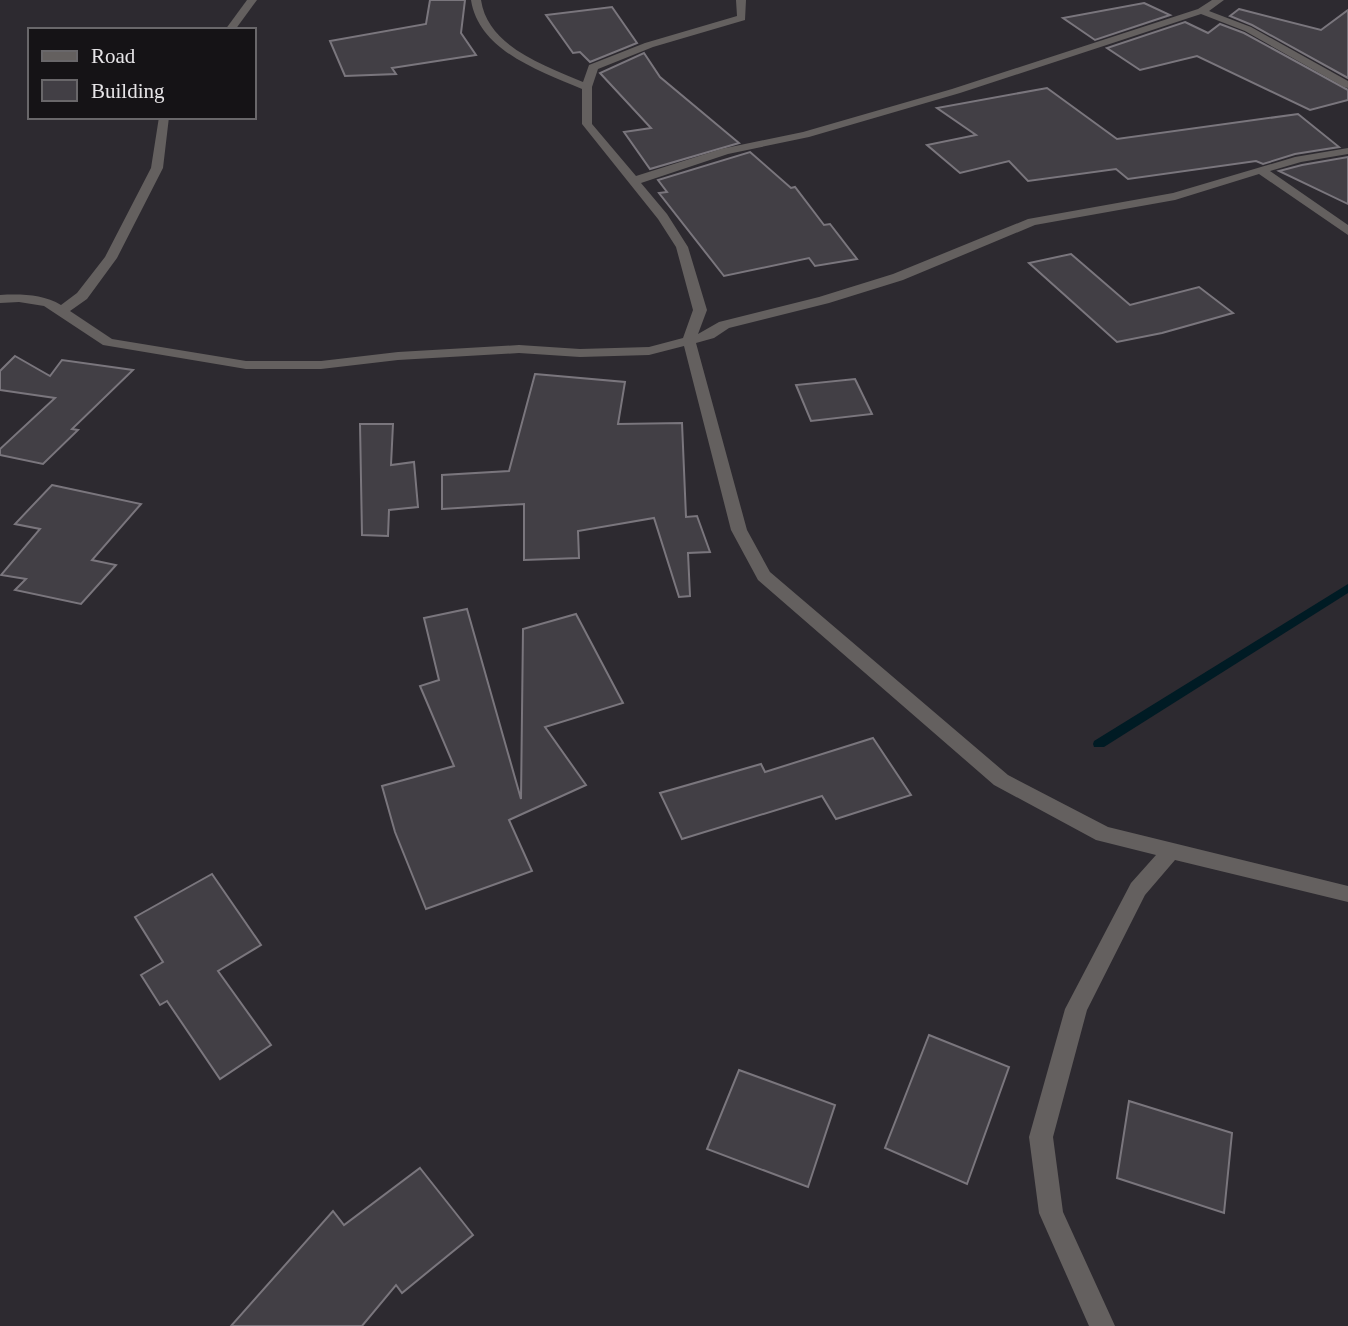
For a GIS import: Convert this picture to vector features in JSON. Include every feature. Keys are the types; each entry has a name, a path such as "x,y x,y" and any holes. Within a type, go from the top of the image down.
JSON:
{"street":[{"path":"231,28 252,0"},
{"path":"477,0 479,19 498,40 530,63 587,87"},
{"path":"741,0 742,18 649,45 593,67 587,87 587,124 634,181 682,247 700,310 689,340 739,530 764,576 1001,780 1103,834 1348,894"},
{"path":"634,181 725,151 805,135 956,91 1201,11 1219,0"},
{"path":"1201,11 1248,29 1348,85"},
{"path":"63,310 82,296 111,258 157,168 164,119"},
{"path":"0,299 19,298 48,303 63,310 81,326 108,342 246,365 321,365 398,356 519,349 580,353 649,351 709,335 724,325 898,277 1032,222 1175,196 1299,159 1348,150"},
{"path":"1262,171 1348,231"},
{"path":"1101,1326 1051,1213 1041,1136 1076,1009 1138,889 1171,851"}],"building":[{"path":"430,0 465,0 461,33 476,55 392,68 396,74 345,76 330,41 426,24"},
{"path":"1144,3 1170,15 1095,40 1063,18"},
{"path":"612,7 637,43 590,62 580,52 573,53 546,15"},
{"path":"1239,9 1321,30 1348,10 1348,78 1252,25 1230,16"},
{"path":"1185,22 1208,33 1220,24 1244,33 1348,90 1348,100 1310,110 1197,56 1140,70 1107,48"},
{"path":"644,53 660,77 739,143 650,169 624,132 651,128 600,73"},
{"path":"1047,88 1117,139 1298,114 1339,147 1295,154 1263,164 1256,161 1128,179 1116,169 1028,181 1009,161 960,173 927,145 976,135 937,108"},
{"path":"750,152 791,188 795,187 824,225 830,224 857,259 815,266 809,258 724,276 659,193 667,192 658,180"},
{"path":"1348,157 1348,204 1279,171 1302,165"},
{"path":"1071,254 1130,305 1199,287 1233,313 1162,333 1117,342 1029,263"},
{"path":"15,356 50,376 62,360 133,370 72,429 78,430 43,464 0,455 0,449 55,398 0,390 0,371"},
{"path":"535,374 625,382 618,424 682,423 686,517 697,516 710,552 688,553 690,596 679,597 654,518 578,531 579,558 524,560 524,504 442,509 442,475 509,471"},
{"path":"855,379 872,414 811,421 796,385"},
{"path":"360,424 393,424 391,465 414,462 418,507 389,510 388,536 362,535"},
{"path":"52,485 141,504 92,560 116,565 81,604 15,590 26,579 1,575 40,529 15,524"},
{"path":"467,609 521,799 523,629 576,614 623,703 545,727 586,785 509,820 532,871 426,909 395,832 382,786 454,766 420,686 439,680 424,618"},
{"path":"873,738 911,795 836,819 822,796 682,839 660,793 761,764 765,772"},
{"path":"212,874 261,945 218,971 271,1045 220,1079 167,1001 160,1005 141,975 163,962 135,917"},
{"path":"929,1035 1009,1067 967,1184 885,1148"},
{"path":"739,1070 835,1105 808,1187 707,1149"},
{"path":"1129,1101 1232,1133 1224,1213 1117,1178"},
{"path":"420,1168 473,1235 402,1293 396,1285 362,1326 231,1326 333,1211 344,1225"}],"waterway":[{"path":"1099,744 1348,588"}]}
